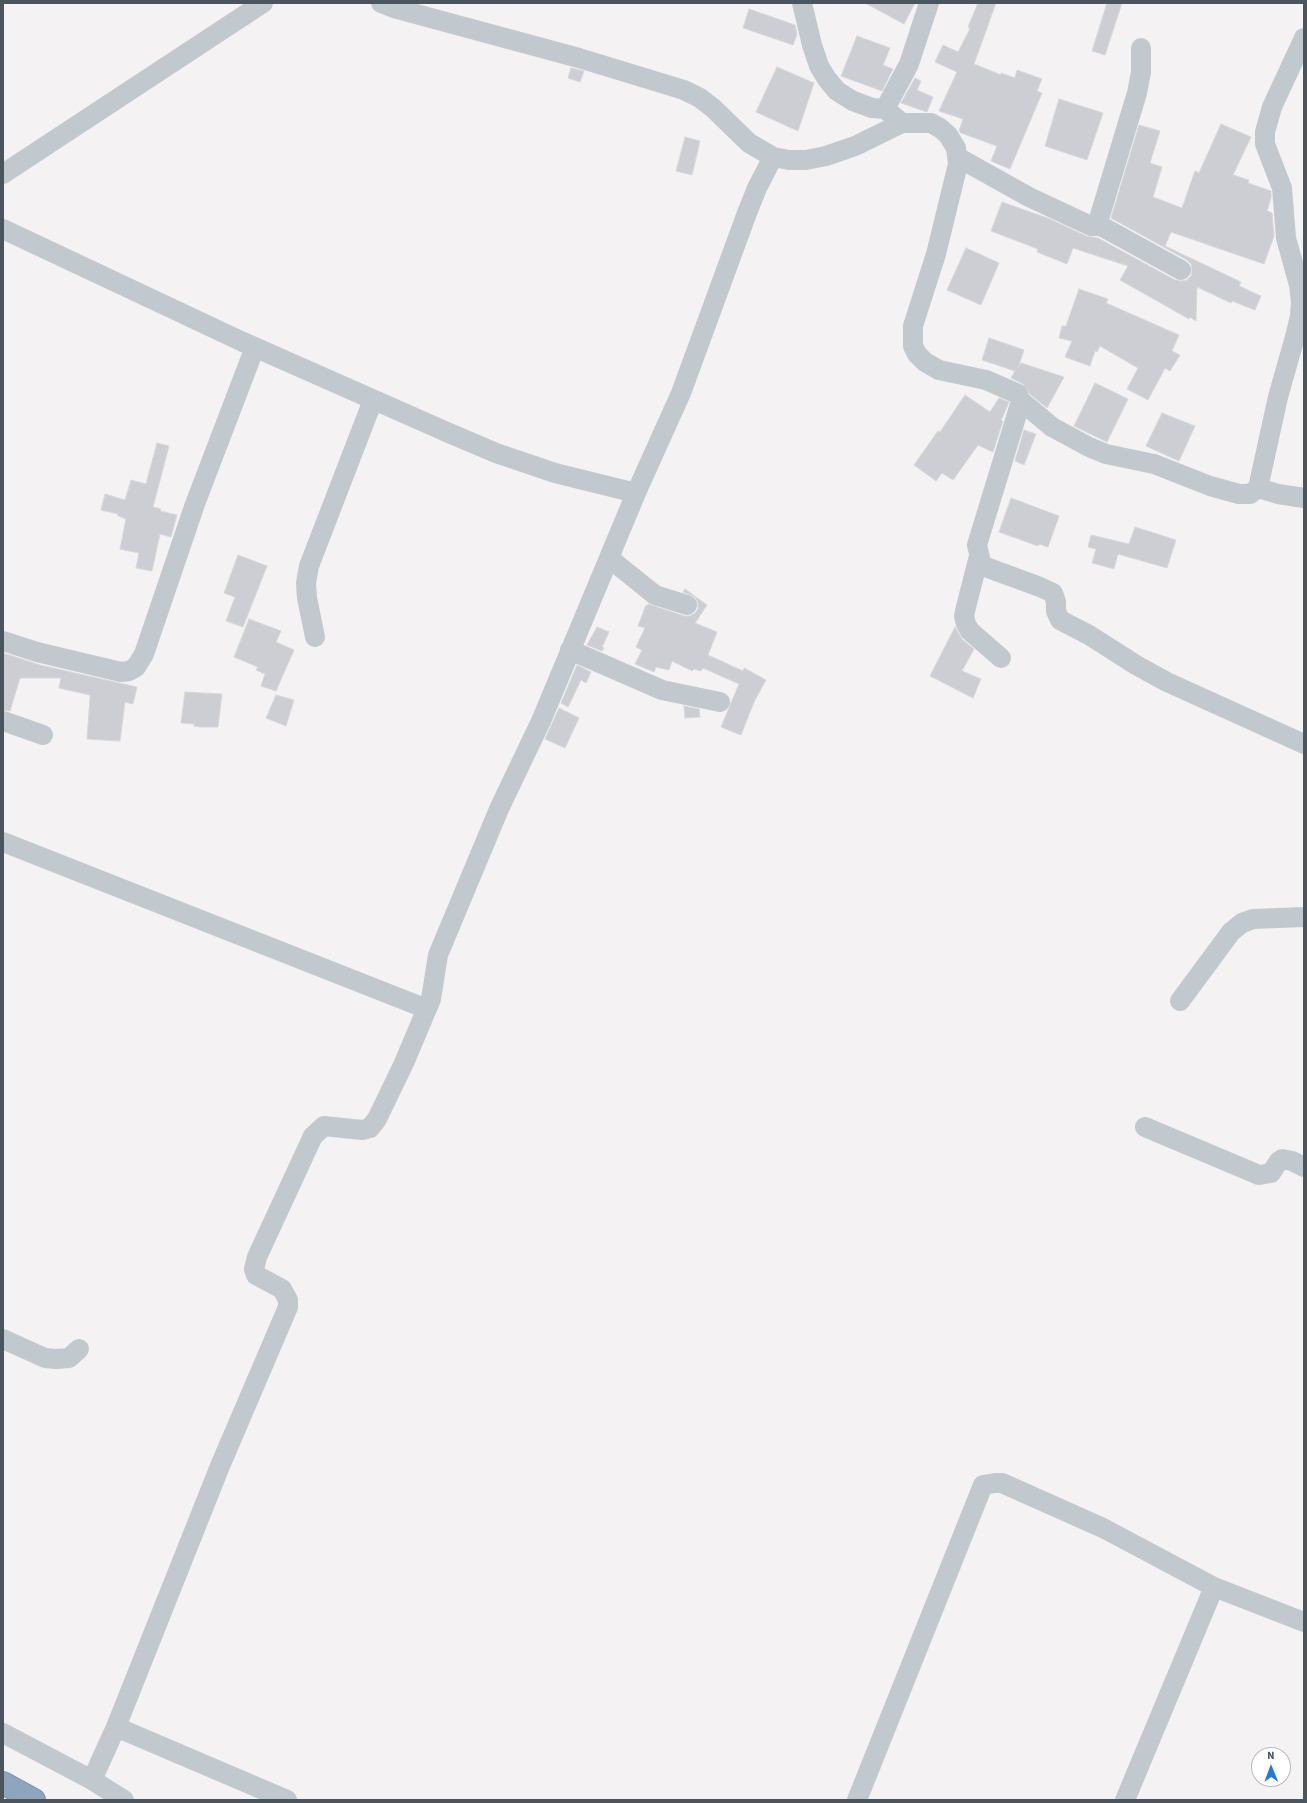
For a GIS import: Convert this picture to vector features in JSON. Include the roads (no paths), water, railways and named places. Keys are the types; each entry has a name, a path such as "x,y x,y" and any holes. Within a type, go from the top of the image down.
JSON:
{"highway":[{"path":"3,1783 34,1800"}],"street":[{"path":"3,174 263,3"},
{"path":"381,3 394,8 579,58 684,90 700,98 713,108 749,143 773,157 789,160 806,160 826,156 855,146 902,123 931,123 940,128 948,135 956,148 959,158 958,170 936,254 912,326 913,346 917,354 925,362 939,370 986,380 1018,394 1020,401 977,545 983,566 990,570 1053,593 1056,602 1056,611 1060,620 1089,635 1136,665 1167,682 1304,744"},
{"path":"802,3 812,45 819,66 837,91 853,101 872,108 885,109 902,123"},
{"path":"885,109 909,64 929,3"},
{"path":"1020,401 1052,427 1089,447 1106,454 1154,464 1210,486 1239,494 1250,494 1258,488 1278,397 1300,316 1301,302 1299,285 1286,238 1282,188 1265,144 1265,132 1272,107 1304,38"},
{"path":"1101,226 1098,222 1137,93 1141,72 1141,48"},
{"path":"92,1780 116,1727 220,1466 288,1307 288,1300 282,1289 256,1274 254,1269 257,1257 313,1136 324,1126 362,1130 370,1128 374,1125 404,1063 431,999 438,955 499,809 541,721 636,493 681,393 747,213 757,188 773,157"},
{"path":"959,158 1029,197 1091,226 1101,226 1181,270"},
{"path":"3,229 255,347 496,453 555,472 636,493"},
{"path":"3,641 36,652 121,672 129,671 136,667 144,654 192,511 255,347"},
{"path":"315,637 307,598 306,583 309,566 373,400"},
{"path":"1258,488 1278,494 1304,498"},
{"path":"979,556 966,607 965,620 970,630 1001,658"},
{"path":"609,558 655,595 687,605"},
{"path":"570,650 662,690 720,702"},
{"path":"3,721 43,735"},
{"path":"3,842 427,1010"},
{"path":"1180,1001 1231,932 1242,923 1253,919 1304,917"},
{"path":"1144,1127 1259,1174 1270,1173 1282,1159 1292,1161 1304,1168"},
{"path":"3,1339 46,1358 69,1358 80,1349"},
{"path":"857,1800 983,1485 1002,1483 1103,1528 1214,1587 1304,1622"},
{"path":"1125,1800 1214,1587"},
{"path":"116,1727 287,1800"},
{"path":"3,1733 92,1780 124,1800"}]}
